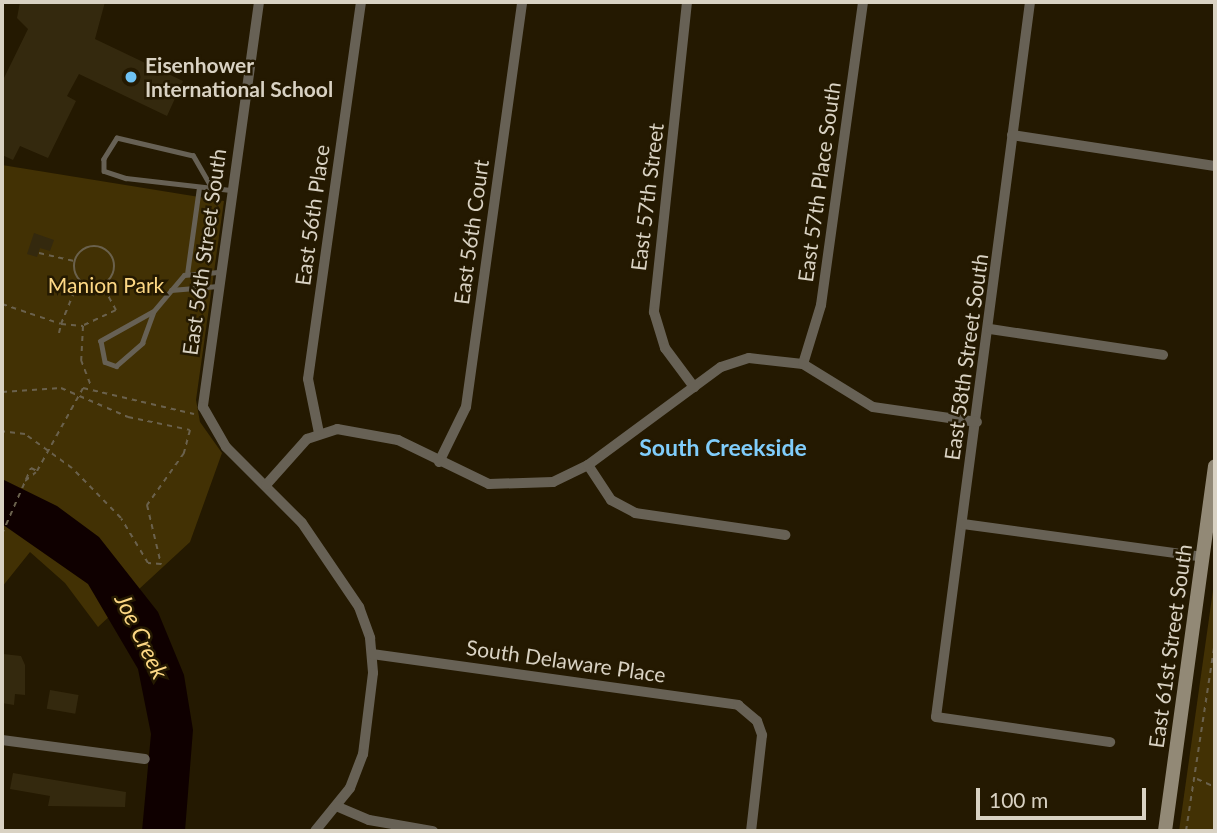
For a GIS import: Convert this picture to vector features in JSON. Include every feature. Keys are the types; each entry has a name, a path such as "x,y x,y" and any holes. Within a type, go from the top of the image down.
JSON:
{"street":[{"name":"East 56th Street South","path":"258,2 203,407 213,432 266,485"},
{"name":"East 56th Place","path":"319,433 308,379 360,2"},
{"name":"East 56th Court","path":"439,461 466,407 522,2"},
{"name":"East 57th Street","path":"687,2 653,305 665,348 694,387"},
{"name":"East 57th Place South","path":"803,365 821,305 863,2"},
{"name":"East 58th Street South","path":"1030,2 990,329 936,717 1110,742"},
{"path":"1012,135 1215,166"},
{"path":"990,329 1163,355"},
{"path":"316,831 336,806 363,754 372,654 359,607 302,523 266,485 319,433 381,435 439,461 475,481 505,486 553,482 587,465 694,387 741,360 803,365 873,407 977,422"},
{"path":"587,465 611,500 635,513 785,535"},
{"name":"East 61st Street South","path":"1165,831 1215,466"},
{"path":"963,524 1203,557"},
{"name":"South Delaware Place","path":"372,654 729,703 752,715 762,735 751,831"},
{"path":"2,740 145,759"},
{"path":"336,806 369,820 433,831"}],"lane":[{"path":"211,187 193,156 117,138 104,159 104,171 126,178 232,190"},
{"path":"153,312 101,341 105,362 116,366 142,343 153,312 187,274 199,188"},
{"path":"187,274 221,272"},
{"path":"170,290 219,286"}],"path":[{"path":"75,261 90,246 107,252 113,271 101,284"},
{"path":"38,253 75,261"},
{"path":"59,333 79,279 75,261"},
{"path":"2,304 61,324 83,326 116,310 101,284 79,279"},
{"path":"83,326 81,360 92,387"},
{"path":"2,392 47,385 128,416 190,430 184,453 147,505 161,564 148,563 121,518 48,448 16,430 2,431"},
{"path":"25,481 37,471 77,396 92,387 200,415"},
{"path":"2,534 31,468 37,471"},
{"path":"1186,831 1215,641"},
{"path":"1196,779 1215,787"}],"green space":[{"name":"Manion Park","path":"2,165 224,201 196,400 200,422 222,453 190,542 98,627 65,583 30,552 2,587"},
{"path":"1215,576 1215,831 1179,831"}],"water":[{"name":"Joe Creek","path":"2,479 57,506 99,537 158,612 184,675 193,730 185,831 142,831 151,734 138,669 88,584 2,524"}],"building":[{"name":"Eisenhower International School","path":"20,2 105,2 95,39 183,81 167,116 79,74 67,96 76,101 48,158 20,146 13,160 2,155 2,82 28,29 17,18"},
{"path":"34,233 54,240 50,251 40,248 37,257 27,254"},
{"path":"3,654 21,656 25,665 25,695 15,694 14,705 2,703"},
{"path":"50,690 79,695 75,714 47,709"},
{"path":"13,773 126,792 125,807 48,806 50,796 10,789"}],"place":[{"name":"Eisenhower International School","path":"131,77"}],"district":[{"name":"South Creekside","path":"723,447"}]}
